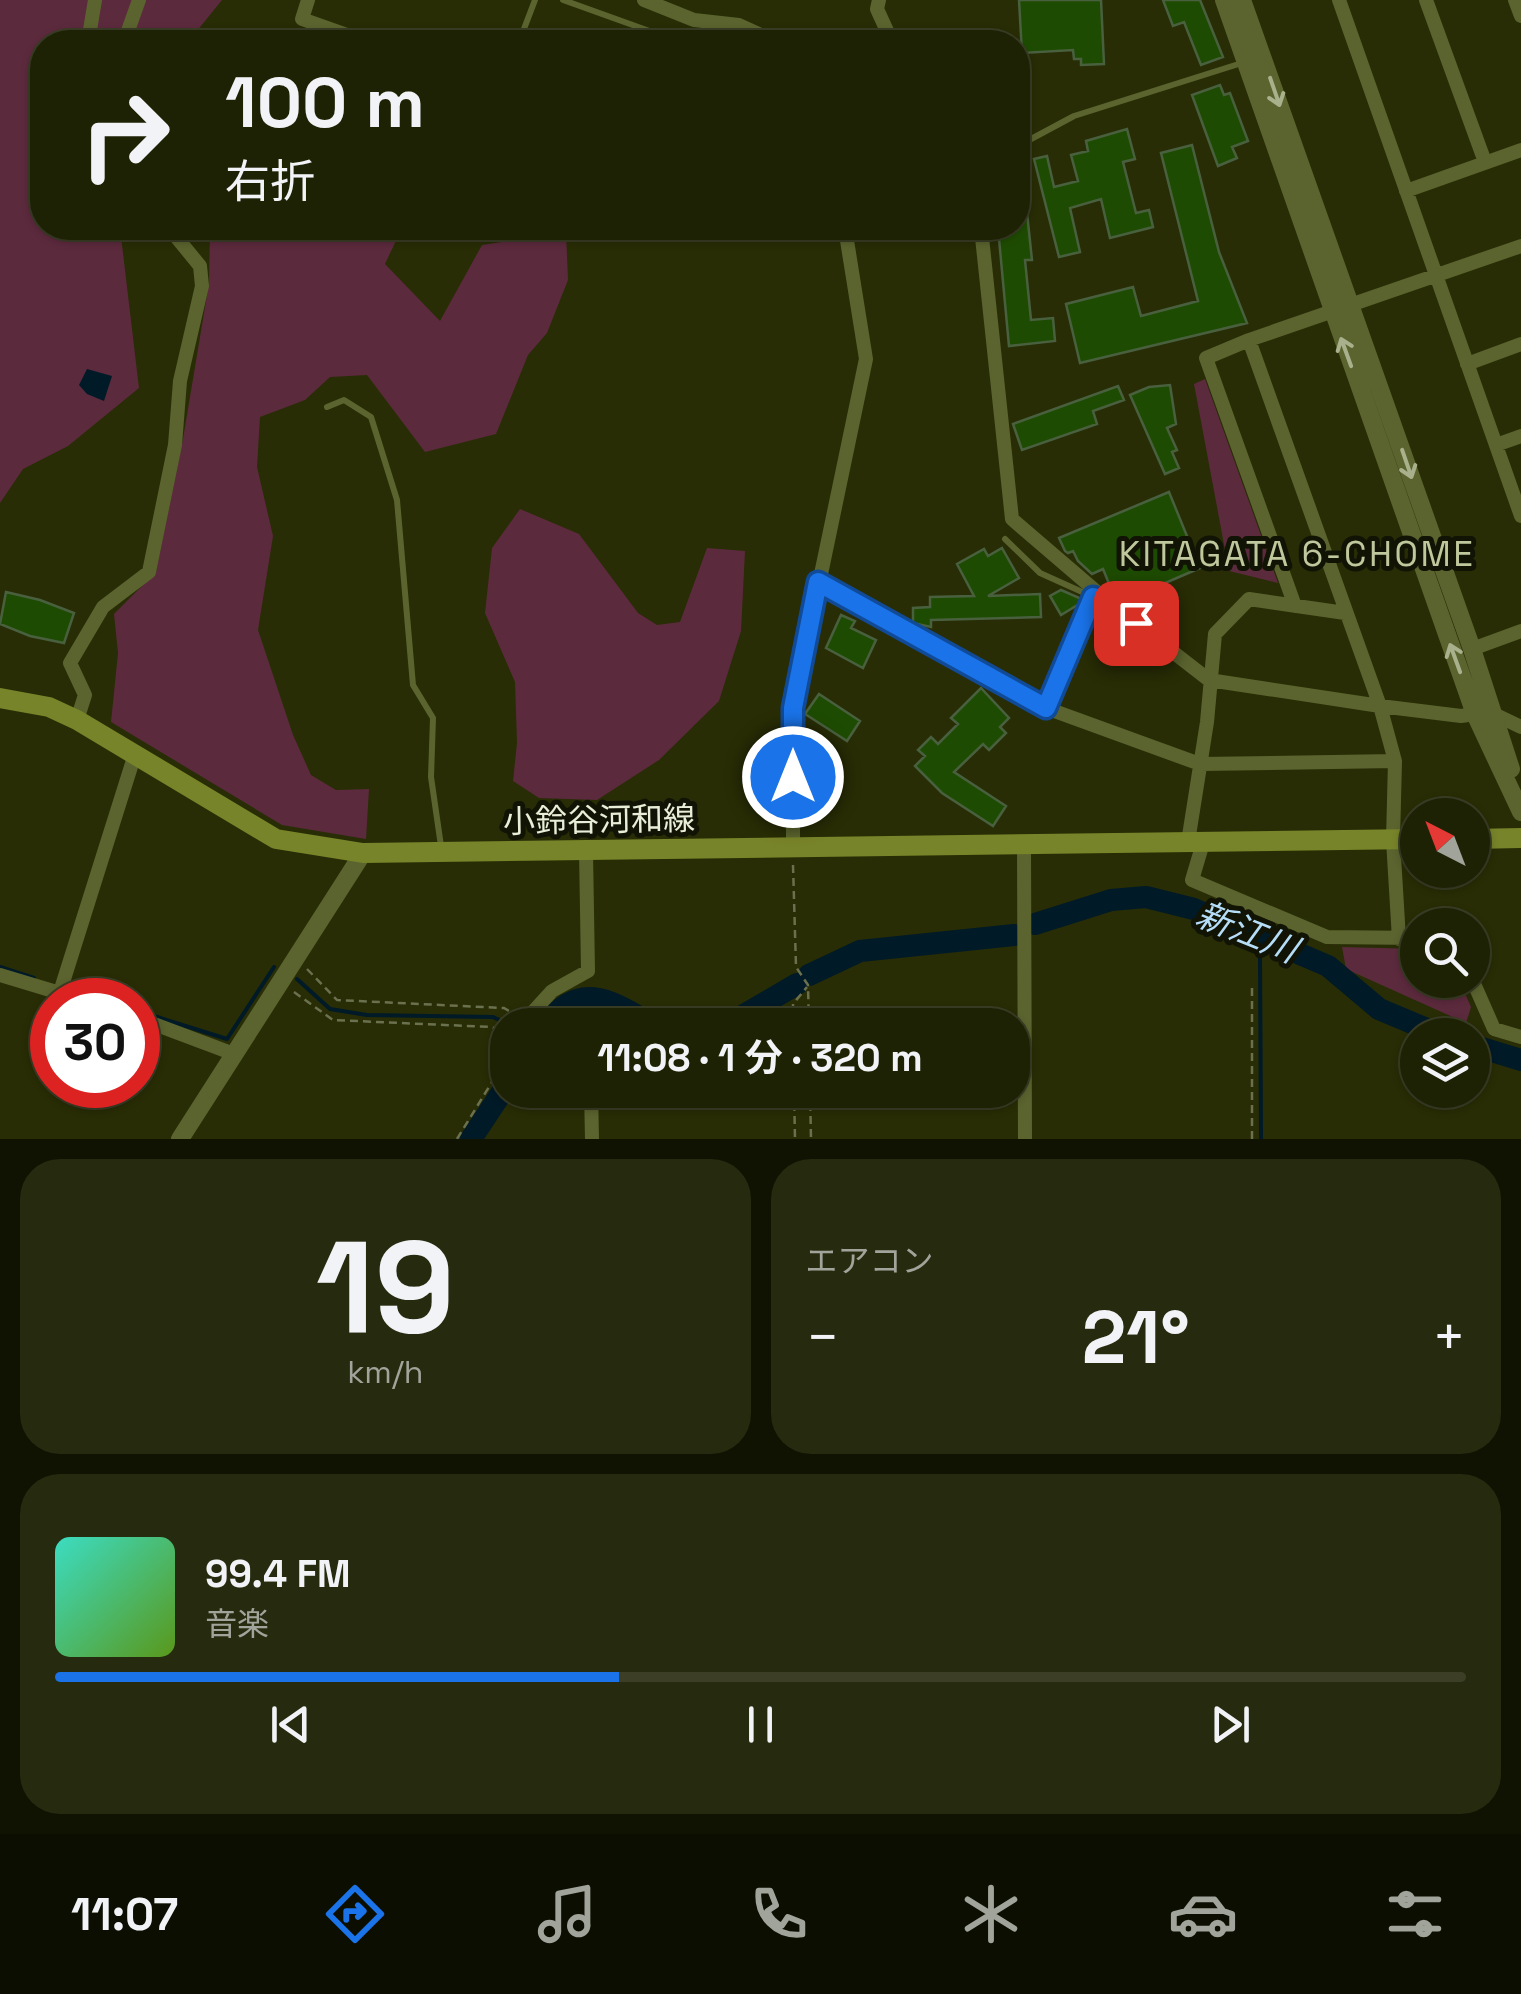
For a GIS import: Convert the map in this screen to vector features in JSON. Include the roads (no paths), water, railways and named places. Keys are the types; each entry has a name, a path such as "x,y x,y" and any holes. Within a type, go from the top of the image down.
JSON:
{"main road":[{"name":"小鈴谷河和線","path":"0,698 49,707 77,720 276,839 362,854 1400,840"},
{"path":"1490,839 1521,838"}],"street":[{"path":"90,30 95,0"},
{"path":"128,30 139,0"},
{"path":"308,0 302,19 333,30"},
{"path":"644,0 694,20 739,24 751,30"},
{"path":"879,0 877,9 887,30"},
{"path":"1224,0 1254,59 1351,306 1472,649 1485,714 1521,800"},
{"path":"1242,0 1254,59 1332,311 1521,812"},
{"path":"1339,0 1521,516"},
{"path":"1426,0 1485,162"},
{"path":"1515,0 1521,16"},
{"path":"1406,191 1521,150"},
{"path":"77,720 85,696 70,664 103,607 149,572 175,446 180,381 202,286 200,266 179,240"},
{"path":"792,846 793,708 866,359 847,240"},
{"path":"982,240 1012,519 1111,604 1209,680 1461,716 1485,714 1521,727"},
{"path":"1296,606 1206,358 1521,246"},
{"path":"1248,340 1380,706 1395,761 1392,840 1399,939 1327,938 1192,880 1215,634 1250,599 1346,613"},
{"path":"1467,364 1521,344"},
{"path":"1496,445 1521,436"},
{"path":"818,582 1046,708 1200,764 1395,761"},
{"path":"1472,649 1521,631"},
{"path":"64,978 135,754"},
{"path":"1024,844 1025,1139"},
{"path":"535,1008 552,990 588,971 586,851"},
{"path":"180,1139 362,854"},
{"path":"0,974 30,983"},
{"path":"1481,998 1494,1028 1521,1037"},
{"path":"160,1026 234,1054"},
{"path":"591,1108 592,1139"}],"lane":[{"path":"524,30 535,0"},
{"path":"563,0 647,30"},
{"path":"1030,140 1074,116 1254,59"},
{"path":"328,407 344,400 371,416 397,500 413,685 434,718 430,778 442,852"},
{"path":"1005,539 1040,573 1111,604"},
{"path":"1046,708 1093,597"}],"water":[{"path":"87,369 112,376 104,401 87,394 79,385"}],"waterway":[{"name":"新江川","path":"1035,924 1111,900 1146,897 1194,909 1328,966 1379,1009 1400,1018"},
{"name":"新江川","path":"809,975 860,951 1014,935"},
{"path":"1261,1139 1260,956 1267,939"},
{"path":"0,967 34,978"},
{"path":"160,1018 227,1039 274,967"},
{"path":"297,979 330,1009 367,1015 490,1017"},
{"name":"新江川","path":"756,1008 797,984"},
{"name":"新江川","path":"563,1008 584,998 622,1008"},
{"name":"新江川","path":"1490,1051 1521,1060"},
{"name":"新江川","path":"471,1139 491,1108"}],"district":[{"name":"KITAGATA 6-CHOME","path":"1297,554"}]}
